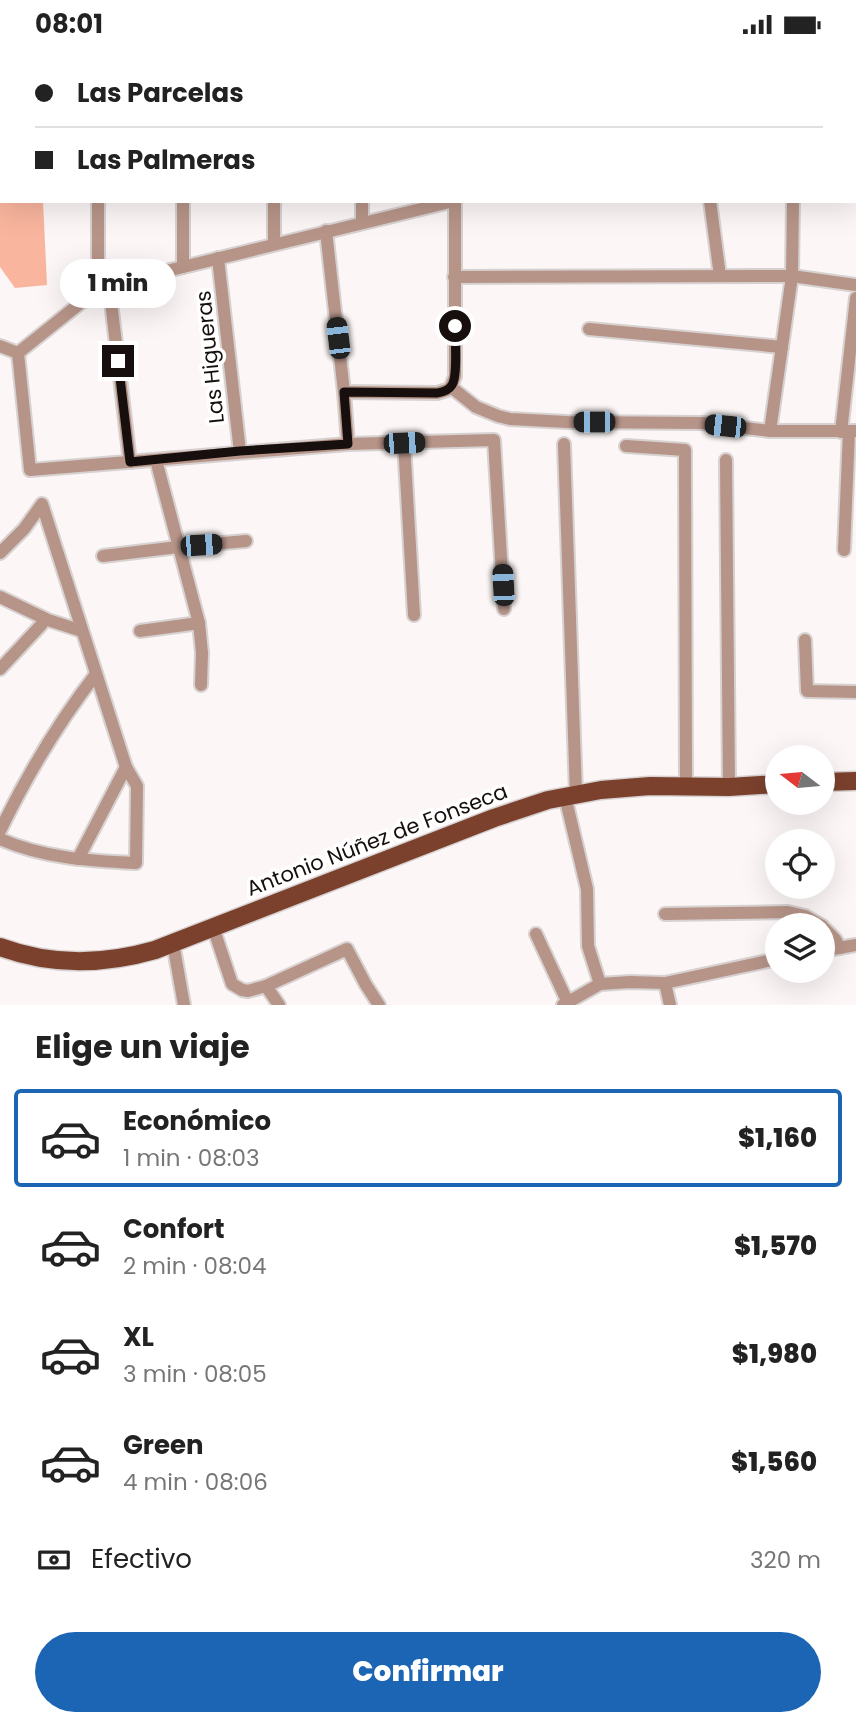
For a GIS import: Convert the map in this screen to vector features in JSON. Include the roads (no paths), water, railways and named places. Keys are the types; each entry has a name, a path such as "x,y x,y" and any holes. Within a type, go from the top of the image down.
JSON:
{"main road":[{"path":"835,782 856,781"},
{"name":"Antonio Núñez de Fonseca","path":"0,947 39,958 78,962 126,957 155,950 503,814 571,795 626,787 765,786"}],"street":[{"path":"98,203 104,287 130,462"},
{"path":"183,203 183,267"},
{"path":"274,203 274,244"},
{"path":"362,203 362,223"},
{"path":"18,353 104,287 446,203"},
{"path":"344,392 437,393 451,387 455,376 454,203"},
{"path":"710,203 720,276"},
{"path":"769,431 792,276 793,203"},
{"path":"326,232 348,444"},
{"name":"Las Higueras","path":"218,258 240,451"},
{"path":"454,277 792,276 856,285"},
{"path":"844,550 856,298"},
{"path":"589,329 782,347"},
{"path":"0,346 18,353"},
{"path":"18,353 30,470 348,444 494,440 504,609"},
{"path":"451,387 476,407 498,417 510,419 702,423 769,431 849,432"},
{"path":"404,443 414,615"},
{"path":"564,444 571,795 587,889 588,946 600,984"},
{"path":"626,446 685,450 687,786"},
{"path":"156,460 199,623 201,685"},
{"path":"726,460 729,787"},
{"path":"0,553 24,529 42,503 126,767 137,786 136,863 44,854 0,839"},
{"path":"103,556 246,541"},
{"path":"0,597 32,613 82,631"},
{"path":"140,631 199,623"},
{"path":"0,669 42,624"},
{"path":"805,640 807,691 856,692"},
{"path":"0,831 44,748 96,674"},
{"path":"78,859 126,767"},
{"path":"665,914 792,913"},
{"path":"213,927 232,984 242,990 265,986 347,949 379,1005"},
{"path":"536,934 567,1004 600,984 665,983 765,962"},
{"path":"835,941 840,948"},
{"path":"173,943 184,1005"},
{"path":"835,949 856,945"},
{"path":"665,983 670,1005"},
{"path":"265,986 279,1005"}]}
